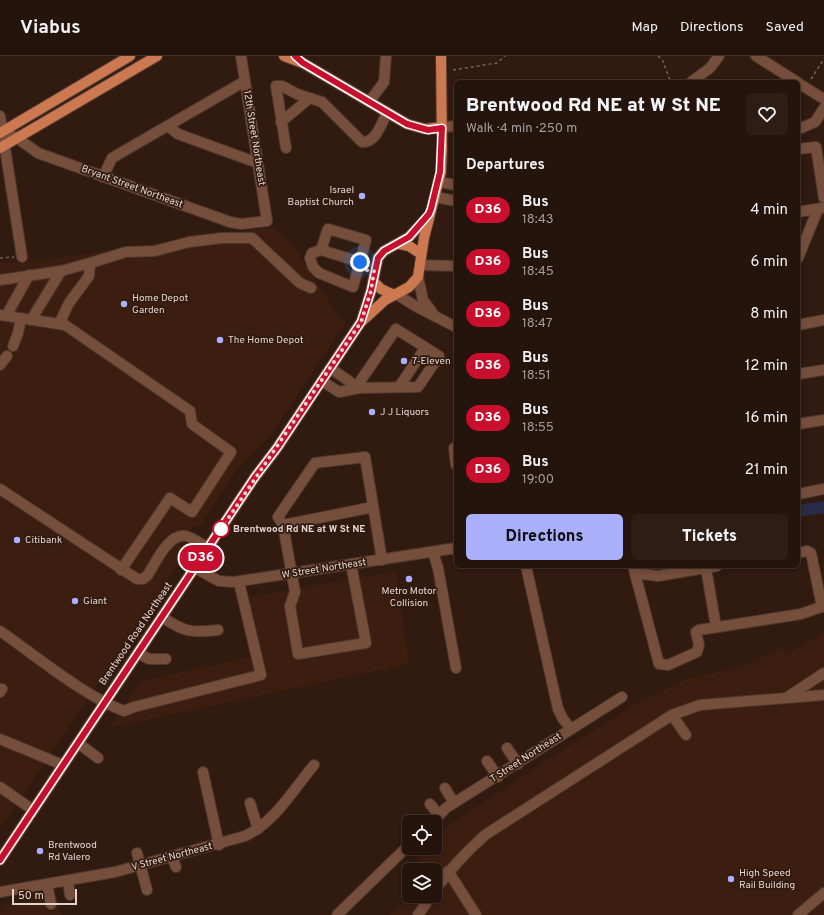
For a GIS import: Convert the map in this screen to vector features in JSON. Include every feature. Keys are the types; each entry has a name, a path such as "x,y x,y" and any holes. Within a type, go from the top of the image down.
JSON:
{"main road":[{"path":"1,132 130,56"},
{"path":"2,147 157,56"},
{"path":"284,56 299,60 387,113 416,127 428,130 442,128"},
{"path":"429,214 414,232 400,244 382,253 377,261 374,276 381,289 395,294 409,287 418,277 429,214 439,182 442,160 441,56"},
{"path":"400,244 412,247 421,254"},
{"name":"Brentwood Road Northeast","path":"361,322 374,276"},
{"name":"Brentwood Road Northeast","path":"0,860 194,568 361,322 382,303 395,294"}],"street":[{"name":"12th Street Northeast","path":"241,56 267,221"},
{"path":"369,102 384,82 386,56"},
{"path":"695,80 710,68 719,56"},
{"path":"756,56 795,80"},
{"path":"103,177 112,158 245,81"},
{"path":"800,83 824,100 815,122 801,128"},
{"path":"286,148 276,86 282,86 322,102 362,142 368,142 373,139 387,113"},
{"path":"281,122 310,98"},
{"path":"0,116 2,147 22,257"},
{"path":"168,126 178,134 258,163"},
{"path":"442,128 454,126"},
{"name":"Bryant Street Northeast","path":"1,132 17,138 38,153 230,222 241,224 267,221"},
{"path":"800,149 816,147 824,198"},
{"path":"439,182 454,185"},
{"path":"435,197 454,201"},
{"path":"800,212 821,208"},
{"path":"800,254 821,208"},
{"path":"321,250 328,229 366,240 359,266 354,287 319,273 313,267 310,258 315,251 321,250 359,266 374,276"},
{"path":"0,280 61,271 126,252 155,251 189,242 222,238 252,238 300,283 311,288"},
{"path":"59,324 69,303 89,276 90,263"},
{"path":"420,265 454,266"},
{"path":"32,320 61,271"},
{"path":"29,275 3,316 65,325 190,410 192,424 231,452 192,512 170,498 121,570"},
{"path":"418,277 424,302 435,314"},
{"path":"395,294 417,307 435,314 454,326"},
{"path":"13,346 18,334 21,318"},
{"path":"800,324 824,320"},
{"path":"322,381 339,392 359,388 418,387 438,356 396,329 361,380 359,388"},
{"path":"400,387 425,348"},
{"path":"0,365 7,356"},
{"path":"330,368 359,388"},
{"path":"800,374 824,370"},
{"path":"800,424 824,420"},
{"path":"351,564 366,643 298,654 290,606 295,592 283,525 278,517 315,463 365,457 382,560"},
{"path":"0,489 135,579 145,578 170,542 178,536 191,538 208,548"},
{"path":"800,494 824,489"},
{"path":"283,525 373,508"},
{"name":"W Street Northeast","path":"194,568 219,581 239,582 454,548"},
{"path":"716,627 706,568 658,576 634,570 659,664 668,665 697,652 699,645 696,632 716,627 801,614 823,607 811,553 807,551 800,553"},
{"path":"433,552 438,568 456,668"},
{"path":"526,568 558,709 563,719 571,729"},
{"path":"0,631 105,702 124,712 134,707 261,675 239,582"},
{"path":"162,617 183,630 195,632 218,630"},
{"path":"138,653 149,659 166,659"},
{"path":"787,697 824,673"},
{"path":"0,688 2,690 0,692"},
{"path":"442,880 448,871 485,836 672,715 700,705 824,695"},
{"name":"T Street Northeast","path":"440,815 454,803 498,777 622,697"},
{"path":"672,715 686,735"},
{"path":"0,738 63,765"},
{"path":"78,744 98,758"},
{"path":"507,748 518,764"},
{"path":"487,762 498,777"},
{"name":"V Street Northeast","path":"0,892 68,881 142,865 174,862 245,836 258,829 273,816 314,765"},
{"path":"203,772 219,845"},
{"path":"0,787 33,810"},
{"path":"445,788 454,803"},
{"path":"250,803 258,829"},
{"path":"430,804 434,815"},
{"path":"137,852 142,865 147,890"},
{"path":"338,915 402,852"},
{"path":"448,871 476,915"},
{"path":"68,881 70,895"},
{"path":"47,884 51,904"},
{"path":"798,915 824,892"},
{"path":"418,915 426,903"}],"path":[{"path":"453,70 497,63 505,56"},
{"path":"658,56 664,64 670,80"},
{"path":"811,79 824,59"},
{"path":"0,258 22,257"}],"shaded area":[{"path":"275,228 294,246 337,315 346,321 273,433 236,471 200,526 193,527 183,548 186,553 0,829 0,262 23,263 253,229"},
{"path":"824,501 824,513 800,517 800,505"},
{"path":"396,571 409,664 109,728 140,681 250,657 237,599"},
{"path":"824,632 824,915 389,915 402,903 442,903 442,863 420,863 418,861 422,855 442,855 442,831 447,826 634,704 687,679 743,666 783,647 785,655"},
{"path":"57,896 61,915 0,915 1,905"}],"bus line":[{"name":"D36","path":"0,860 255,477 277,448 361,322 371,291 378,258 384,251 400,244 409,237 429,214 431,209 440,172 442,128 428,130 407,124 303,63 295,56"}],"place":[{"name":"Israel Baptist Church","path":"362,196"},
{"name":"Home Depot Garden","path":"124,304"},
{"name":"The Home Depot","path":"220,340"},
{"name":"7-Eleven","path":"404,361"},
{"name":"J J Liquors","path":"372,412"},
{"name":"Brentwood Rd NE at W St NE","path":"221,529"},
{"name":"Citibank","path":"17,540"},
{"name":"Metro Motor Collision","path":"409,579"},
{"name":"Giant","path":"75,601"},
{"name":"Brentwood Rd Valero","path":"40,851"},
{"name":"High Speed Rail Building","path":"731,879"}],"route":[{"path":"221,529 361,322 371,291 374,271 358,269 360,262"}]}
